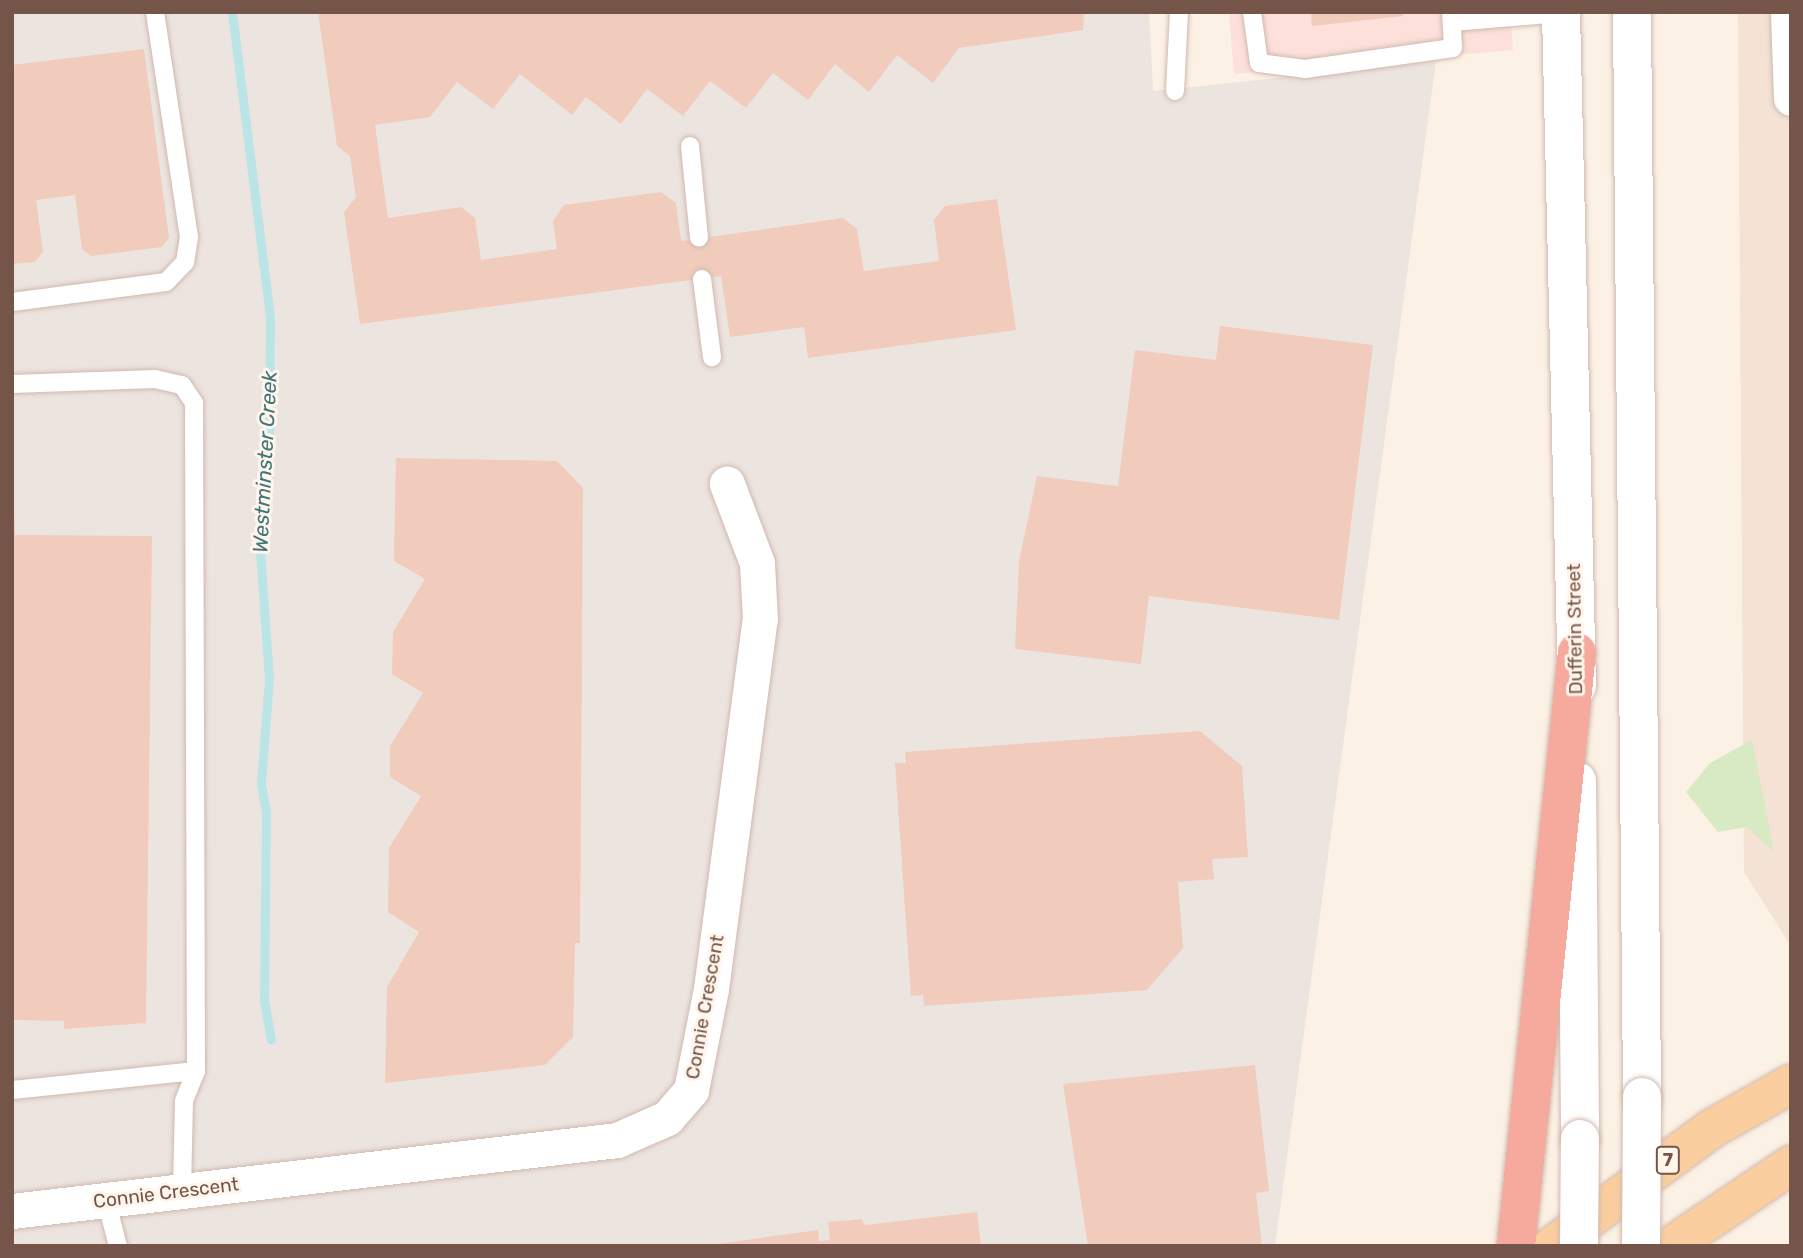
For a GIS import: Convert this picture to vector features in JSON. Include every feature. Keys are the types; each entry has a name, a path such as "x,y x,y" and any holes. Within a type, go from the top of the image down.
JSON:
{"highway":[{"path":"1516,1246 1577,652"}],"main road":[{"path":"1632,12 1641,1246"},
{"name":"Dufferin Street","path":"1561,13 1577,652 1579,1246"},
{"name":"7","path":"1552,1246 1711,1129 1791,1084"},
{"path":"1671,1246 1791,1165"}],"street":[{"path":"1788,12 1791,98"},
{"name":"Connie Crescent","path":"12,1211 617,1140 667,1118 691,1090 760,619 757,564 727,484"}],"lane":[{"path":"12,302 166,282 185,262 189,237 155,12"},
{"path":"1175,90 1179,12"},
{"path":"1252,12 1252,48 1259,63 1275,69 1453,48 1452,17 1561,13"},
{"path":"690,146 699,238"},
{"path":"702,279 712,357"},
{"path":"12,384 155,379 182,385 194,403 196,1071 184,1101 182,1191"},
{"path":"12,1090 196,1071"},
{"path":"106,1200 118,1246"}],"shaded area":[{"path":"12,12 1149,12 1153,91 1436,61 1275,1246 12,1246"},
{"path":"1229,12 1510,12 1513,50 1234,74"},
{"path":"1738,12 1791,12 1791,946 1744,872"}],"green space":[{"path":"1752,740 1774,852 1747,827 1718,832 1686,792 1710,763"}],"building":[{"path":"318,12 1084,12 1083,30 959,48 933,83 897,55 869,92 835,64 808,100 773,73 746,108 710,81 683,116 647,89 621,124 586,97 572,115 520,74 493,109 457,82 430,117 375,125 388,218 461,207 475,218 481,260 557,249 553,221 564,205 661,192 676,203 681,241 843,218 857,229 864,271 939,261 934,220 945,206 997,199 1016,330 808,358 804,327 730,337 721,276 360,324 344,212 356,197 350,156 337,146"},
{"path":"1311,12 1403,12 1403,16 1312,26"},
{"path":"144,49 169,238 162,247 91,256 82,249 75,195 36,200 43,252 35,262 12,264 12,65"},
{"path":"1220,326 1373,345 1339,620 1149,596 1141,664 1015,649 1019,561 1037,476 1118,486 1135,350 1216,360"},
{"path":"12,433 15,535 152,536 146,1023 64,1029 64,1021 12,1020"},
{"path":"396,458 557,461 583,488 580,943 575,943 573,1037 545,1065 385,1083 387,987 419,932 388,912 389,848 421,796 390,777 390,746 423,693 392,674 393,632 425,579 394,561"},
{"path":"1200,731 1242,766 1248,857 1212,859 1214,879 1178,882 1183,948 1147,990 924,1006 923,995 911,996 895,763 906,763 905,752"},
{"path":"1255,1065 1269,1191 1256,1193 1262,1246 1088,1246 1063,1084"},
{"path":"977,1212 981,1246 703,1246 818,1230 819,1241 830,1240 828,1222 861,1219 865,1225"}],"waterway":[{"name":"Westminster Creek","path":"232,12 270,318 269,476 259,537 269,679 261,784 266,813 264,1000 271,1039"}]}
